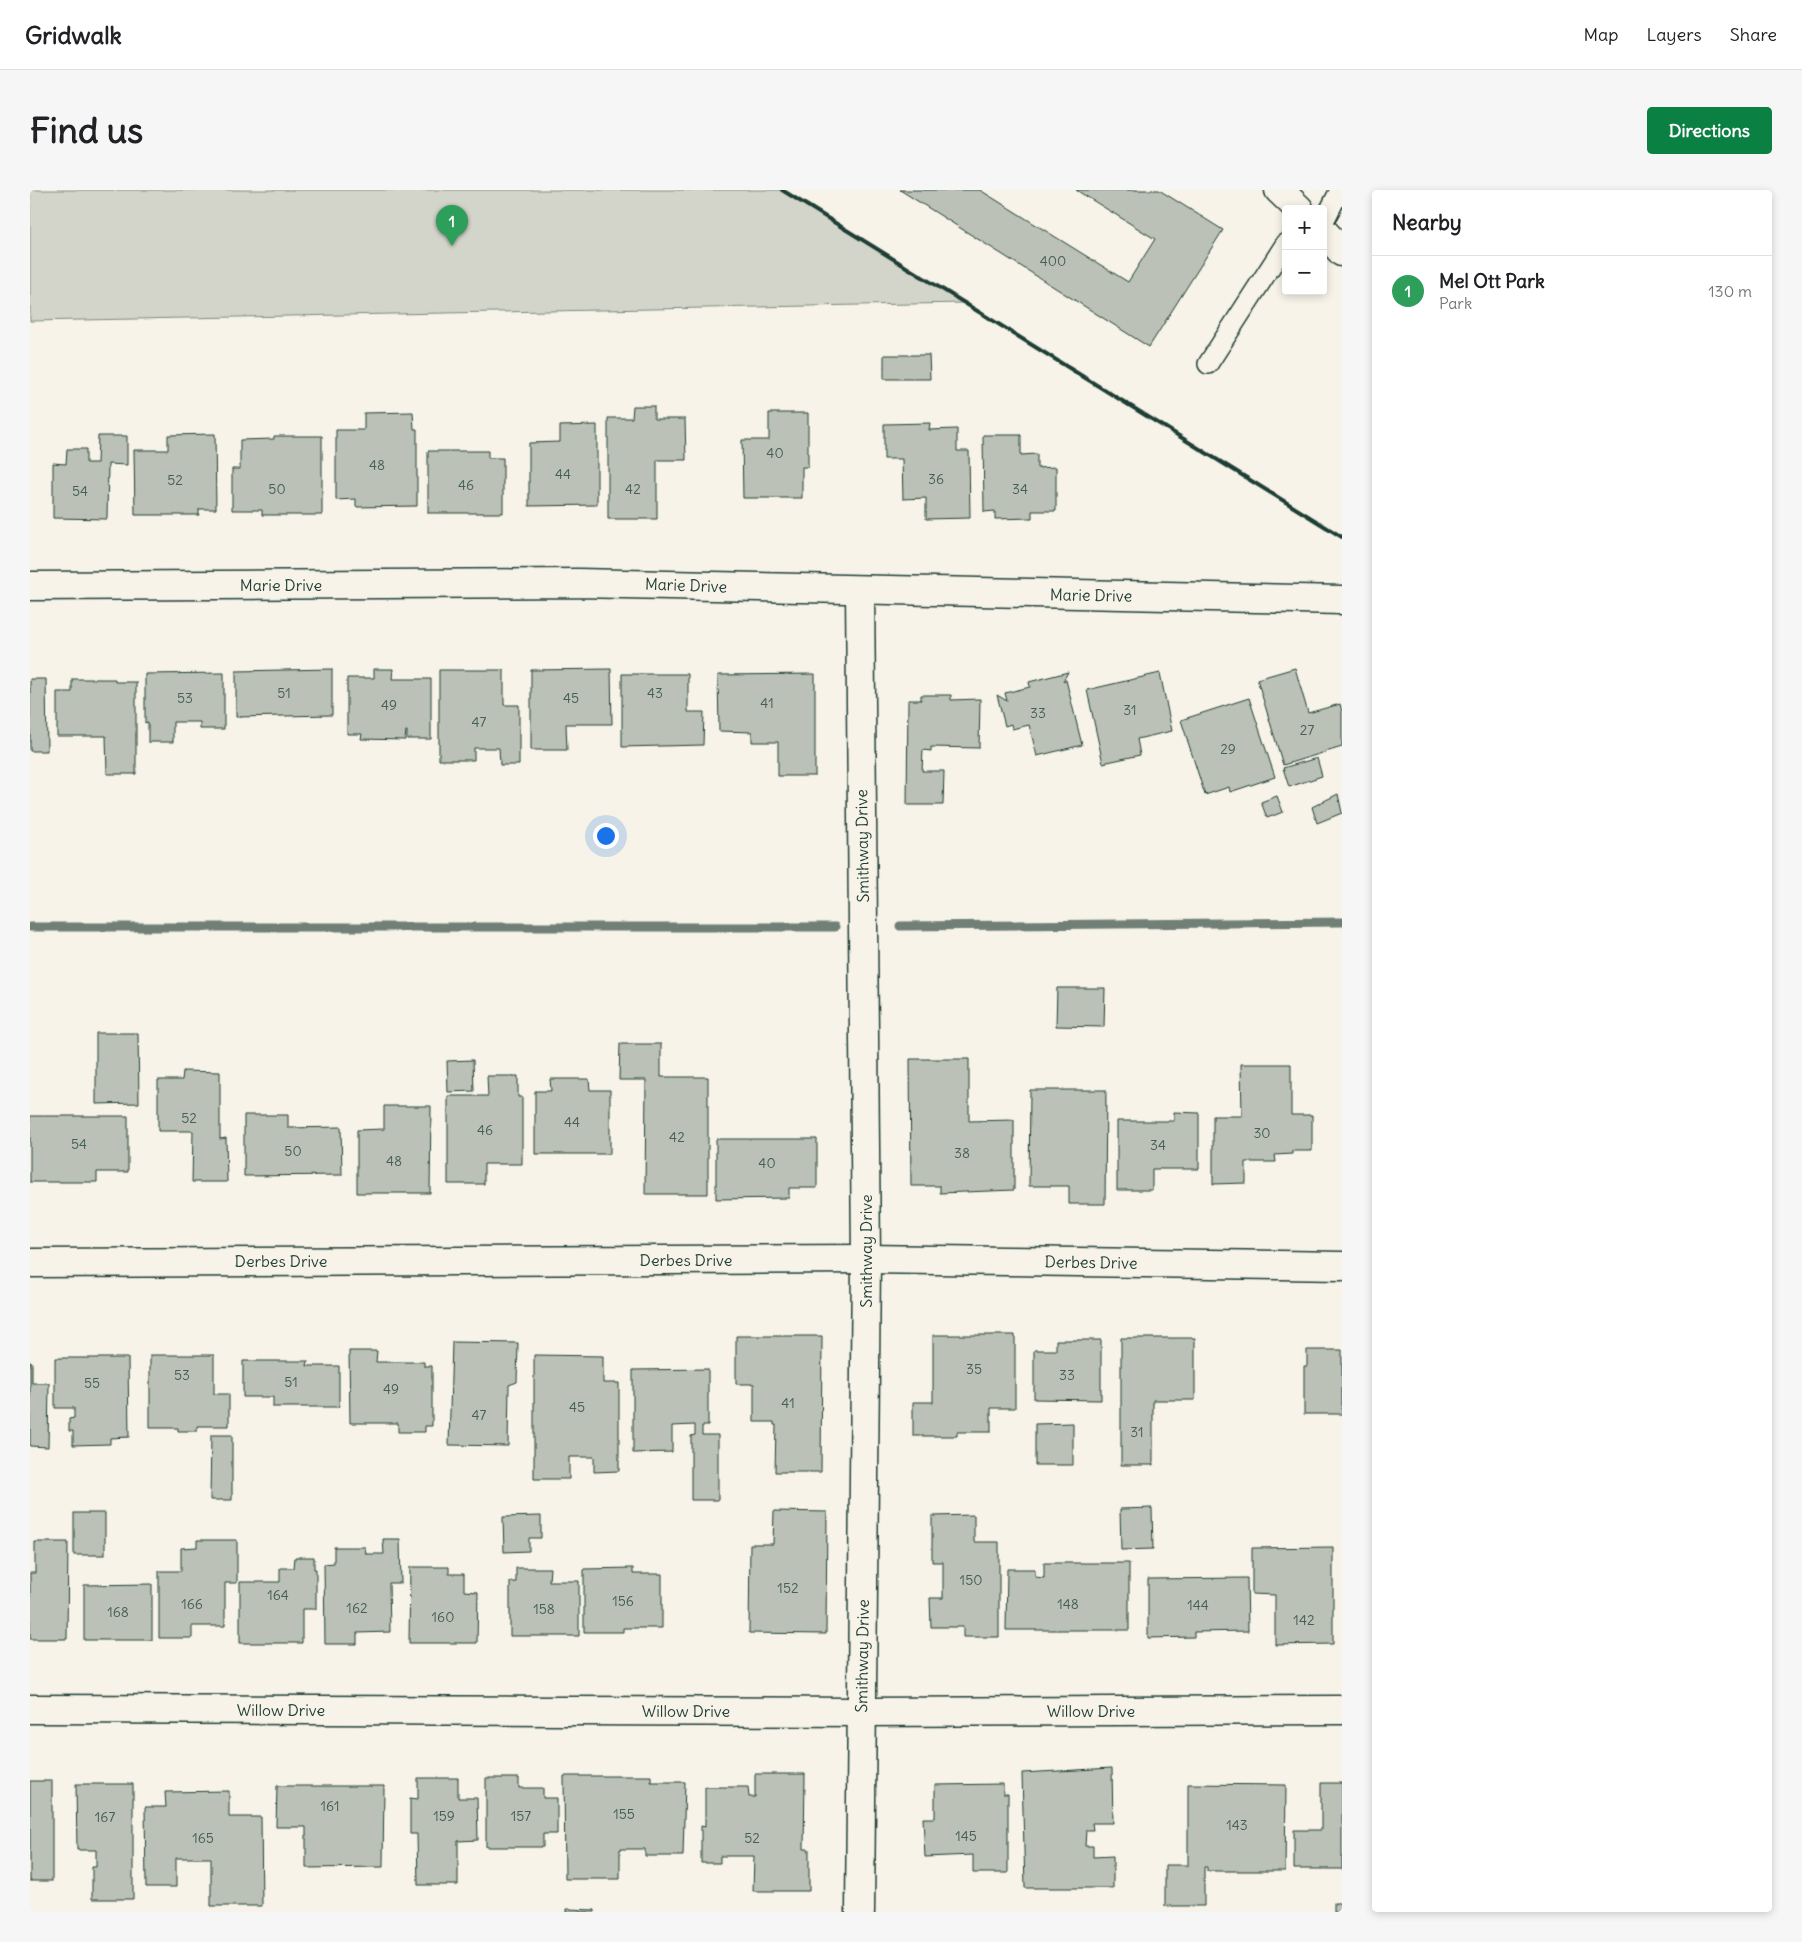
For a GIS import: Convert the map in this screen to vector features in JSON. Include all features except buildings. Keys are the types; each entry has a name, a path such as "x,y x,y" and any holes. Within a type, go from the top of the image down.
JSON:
{"street":[{"path":"1279,190 1295,205"},
{"path":"1327,235 1342,252"},
{"name":"Marie Drive","path":"30,586 578,582 1342,600"},
{"name":"Smithway Drive","path":"860,590 866,1259 860,1912"},
{"name":"Derbes Drive","path":"30,1263 866,1259 1342,1266"},
{"name":"Willow Drive","path":"30,1709 862,1712 1342,1710"}],"lane":[{"path":"1327,215 1340,190"},
{"path":"1208,364 1282,248"}],"shaded area":[{"path":"30,190 782,190 964,303 30,321"}],"waterway":[{"path":"900,926 1342,922"},
{"path":"30,927 835,927"}],"railway":[{"path":"782,190 1342,537"}],"place":[{"name":"Mel Ott Park","path":"452,246"}]}
